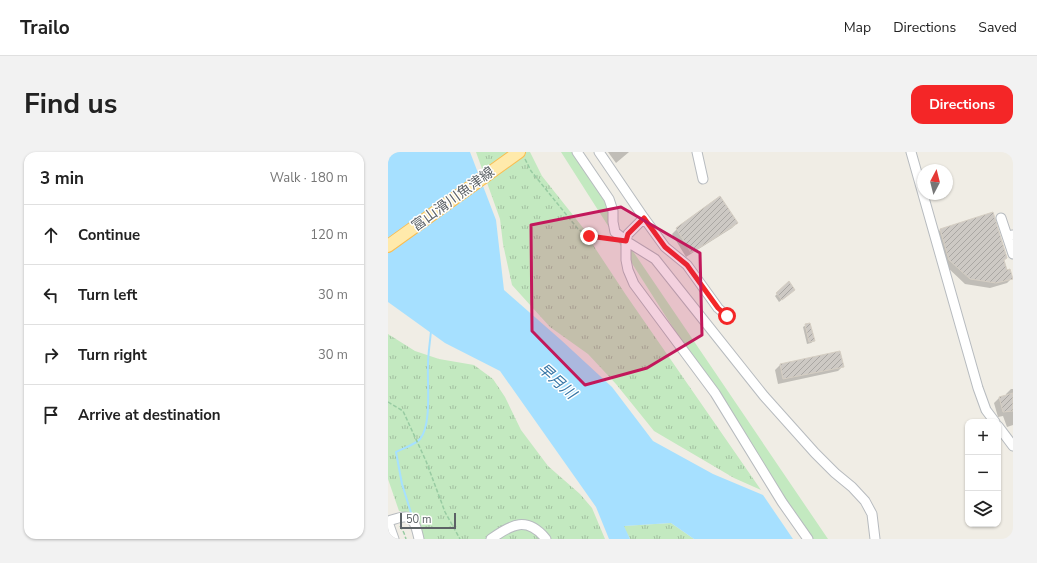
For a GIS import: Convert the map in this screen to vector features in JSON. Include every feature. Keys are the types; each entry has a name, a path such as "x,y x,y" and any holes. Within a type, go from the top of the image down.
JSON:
{"main road":[{"name":"富山滑川魚津線","path":"388,246 522,155"}],"street":[{"path":"577,152 609,199 613,210 615,232 654,259 764,396 815,454 852,487 865,501 872,514 875,539"},
{"path":"599,152 665,247 687,265 718,308 727,316"},
{"path":"696,152 703,178"},
{"path":"911,152 978,388 986,410 993,419"},
{"path":"644,218 628,234 626,241 626,260 628,270 634,284 715,393 782,502 808,539"},
{"path":"1001,218 1010,236 1013,254"},
{"path":"1009,433 1013,446"},
{"path":"394,539 388,522 405,516 412,518 414,521 419,539"},
{"path":"491,539 504,530 516,525 526,524 539,530 546,539"}],"path":[{"path":"522,155 531,171 578,229 589,236 626,241"},
{"path":"388,402 403,411 426,462 445,512 460,539"}],"highlighted area":[{"path":"621,207 700,253 702,335 647,368 585,385 532,331 531,225"}],"green space":[{"path":"476,152 530,152 542,176 584,229 626,295 761,490 734,478 654,431 616,384 588,354 550,327 512,285 503,244 500,219"},
{"path":"561,152 577,152 626,241 828,539 811,539 721,403"},
{"path":"388,334 415,351 439,359 474,365 493,379 505,397 521,430 548,466 580,494 592,508 605,539 419,539 417,518 399,511 388,479"},
{"path":"671,523 694,539 630,539 623,526"}],"water":[{"name":"早月川","path":"388,152 470,152 496,220 504,290 612,387 653,441 713,474 763,495 793,539 694,539 671,523 624,526 630,539 609,539 596,507 500,371 445,343 388,302"}],"building":[{"path":"720,196 738,223 691,253 676,228"},
{"path":"993,212 1007,258 1004,260 1007,270 1010,269 1013,279 996,283 970,279 949,260 940,229"},
{"path":"789,281 795,290 782,300 776,293"},
{"path":"810,323 815,341 809,342 805,324"},
{"path":"840,351 844,367 783,379 780,364"},
{"path":"1013,393 1013,411 1003,412 999,397"}],"waterway":[{"path":"412,516 402,484 396,452 418,441 424,433 428,414 428,361 431,331"}],"route":[{"path":"589,236 626,241 628,234 644,218 665,247 687,265 718,308 727,316"}]}
